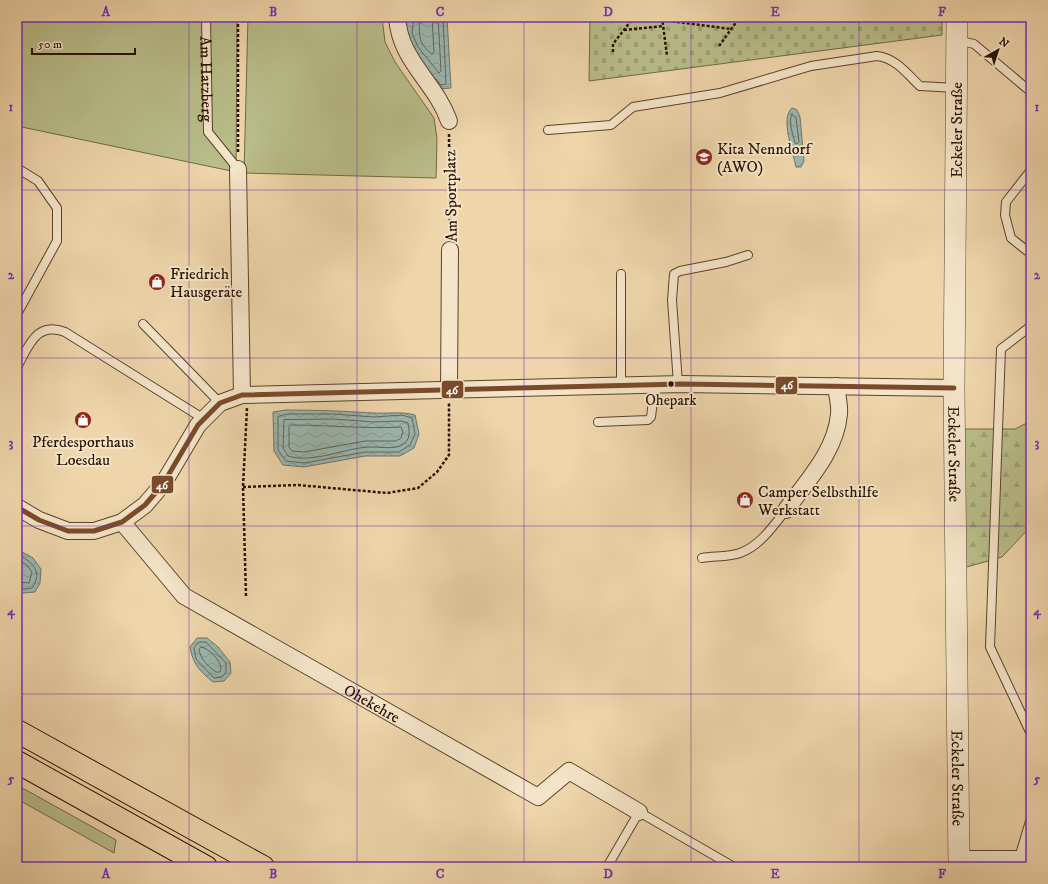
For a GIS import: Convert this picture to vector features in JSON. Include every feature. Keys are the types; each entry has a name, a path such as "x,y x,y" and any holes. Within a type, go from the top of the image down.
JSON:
{"highway":[{"path":"17,731 263,867"},
{"path":"17,762 206,867"}],"street":[{"path":"397,17 398,30 406,54 443,105 449,121"},
{"name":"Eckeler Straße","path":"956,17 954,388 960,863"},
{"path":"238,169 242,395"},
{"name":"Am Sportplatz","path":"450,250 450,390"},
{"path":"17,507 39,520 68,531 94,531 122,522 145,505 163,484 198,425 220,403 242,395 678,384 954,388"},
{"path":"786,510 825,456 835,437 840,413 836,386"},
{"name":"Ohekehre","path":"122,522 184,596 538,797 569,771 639,812"},
{"path":"960,863 1025,859"}],"lane":[{"name":"Am Hatzberg","path":"206,17 208,132 238,169"},
{"path":"957,40 974,44 1031,92"},
{"path":"548,130 611,125 633,107 720,93 810,66 877,56 887,57 895,62 920,86 956,88"},
{"path":"17,168 38,181 57,208 57,241 17,314"},
{"path":"1031,170 1006,202 1005,215 1011,238 1031,254"},
{"path":"678,384 672,300 674,274 680,271 726,262 748,255"},
{"path":"621,274 621,386"},
{"path":"143,324 220,403"},
{"path":"1031,326 1001,349 990,647 1031,734"},
{"path":"17,367 31,342 39,333 44,330 54,328 65,332 204,419"},
{"path":"598,422 648,420 651,417 655,385"},
{"path":"702,558 740,553 769,532 786,510"},
{"path":"607,867 639,812 734,867"},
{"path":"1025,859 1031,818"}],"path":[{"path":"238,17 238,169"},
{"path":"613,52 613,44 634,17"},
{"path":"719,46 740,17"},
{"path":"667,56 662,18 732,29"},
{"path":"624,30 663,26"},
{"name":"Am Sportplatz","path":"449,121 450,250"},
{"path":"243,487 298,485 387,493 418,488 437,472 449,455 450,390"},
{"path":"242,395 248,411 243,487 246,596"}],"green space":[{"path":"21,17 237,17 236,172 17,126 17,22"},
{"path":"248,17 382,17 385,42 395,62 434,118 437,139 436,178 244,173"},
{"path":"590,17 942,17 942,35 589,81"},
{"path":"1031,421 1031,526 1002,557 956,570 955,429 1015,429"},
{"path":"17,785 116,840 114,853 17,799"}],"water":[{"path":"405,17 447,17 451,88 439,89 410,52"},
{"path":"792,108 797,110 800,117 804,161 801,167 796,167 788,136 787,119"},
{"path":"286,410 410,414 415,415 419,434 414,448 400,456 365,456 304,467 283,465 274,451 273,412"},
{"path":"17,549 33,558 41,569 40,583 35,592 23,593 17,590"},
{"path":"197,638 207,638 218,647 230,662 231,673 224,681 213,682 195,663 190,647"}],"transit line":[{"name":"46","path":"17,507 39,520 68,531 94,531 122,522 145,505 163,484 198,425 220,403 242,395 682,384 954,388"}],"place":[{"name":"Kita Nenndorf (AWO)","path":"704,157"},
{"name":"Friedrich Hausgeräte","path":"157,282"},
{"name":"Ohepark","path":"671,384"},
{"name":"Pferdesporthaus Loesdau","path":"83,420"},
{"name":"Camper Selbsthilfe Werkstatt","path":"745,500"}]}
